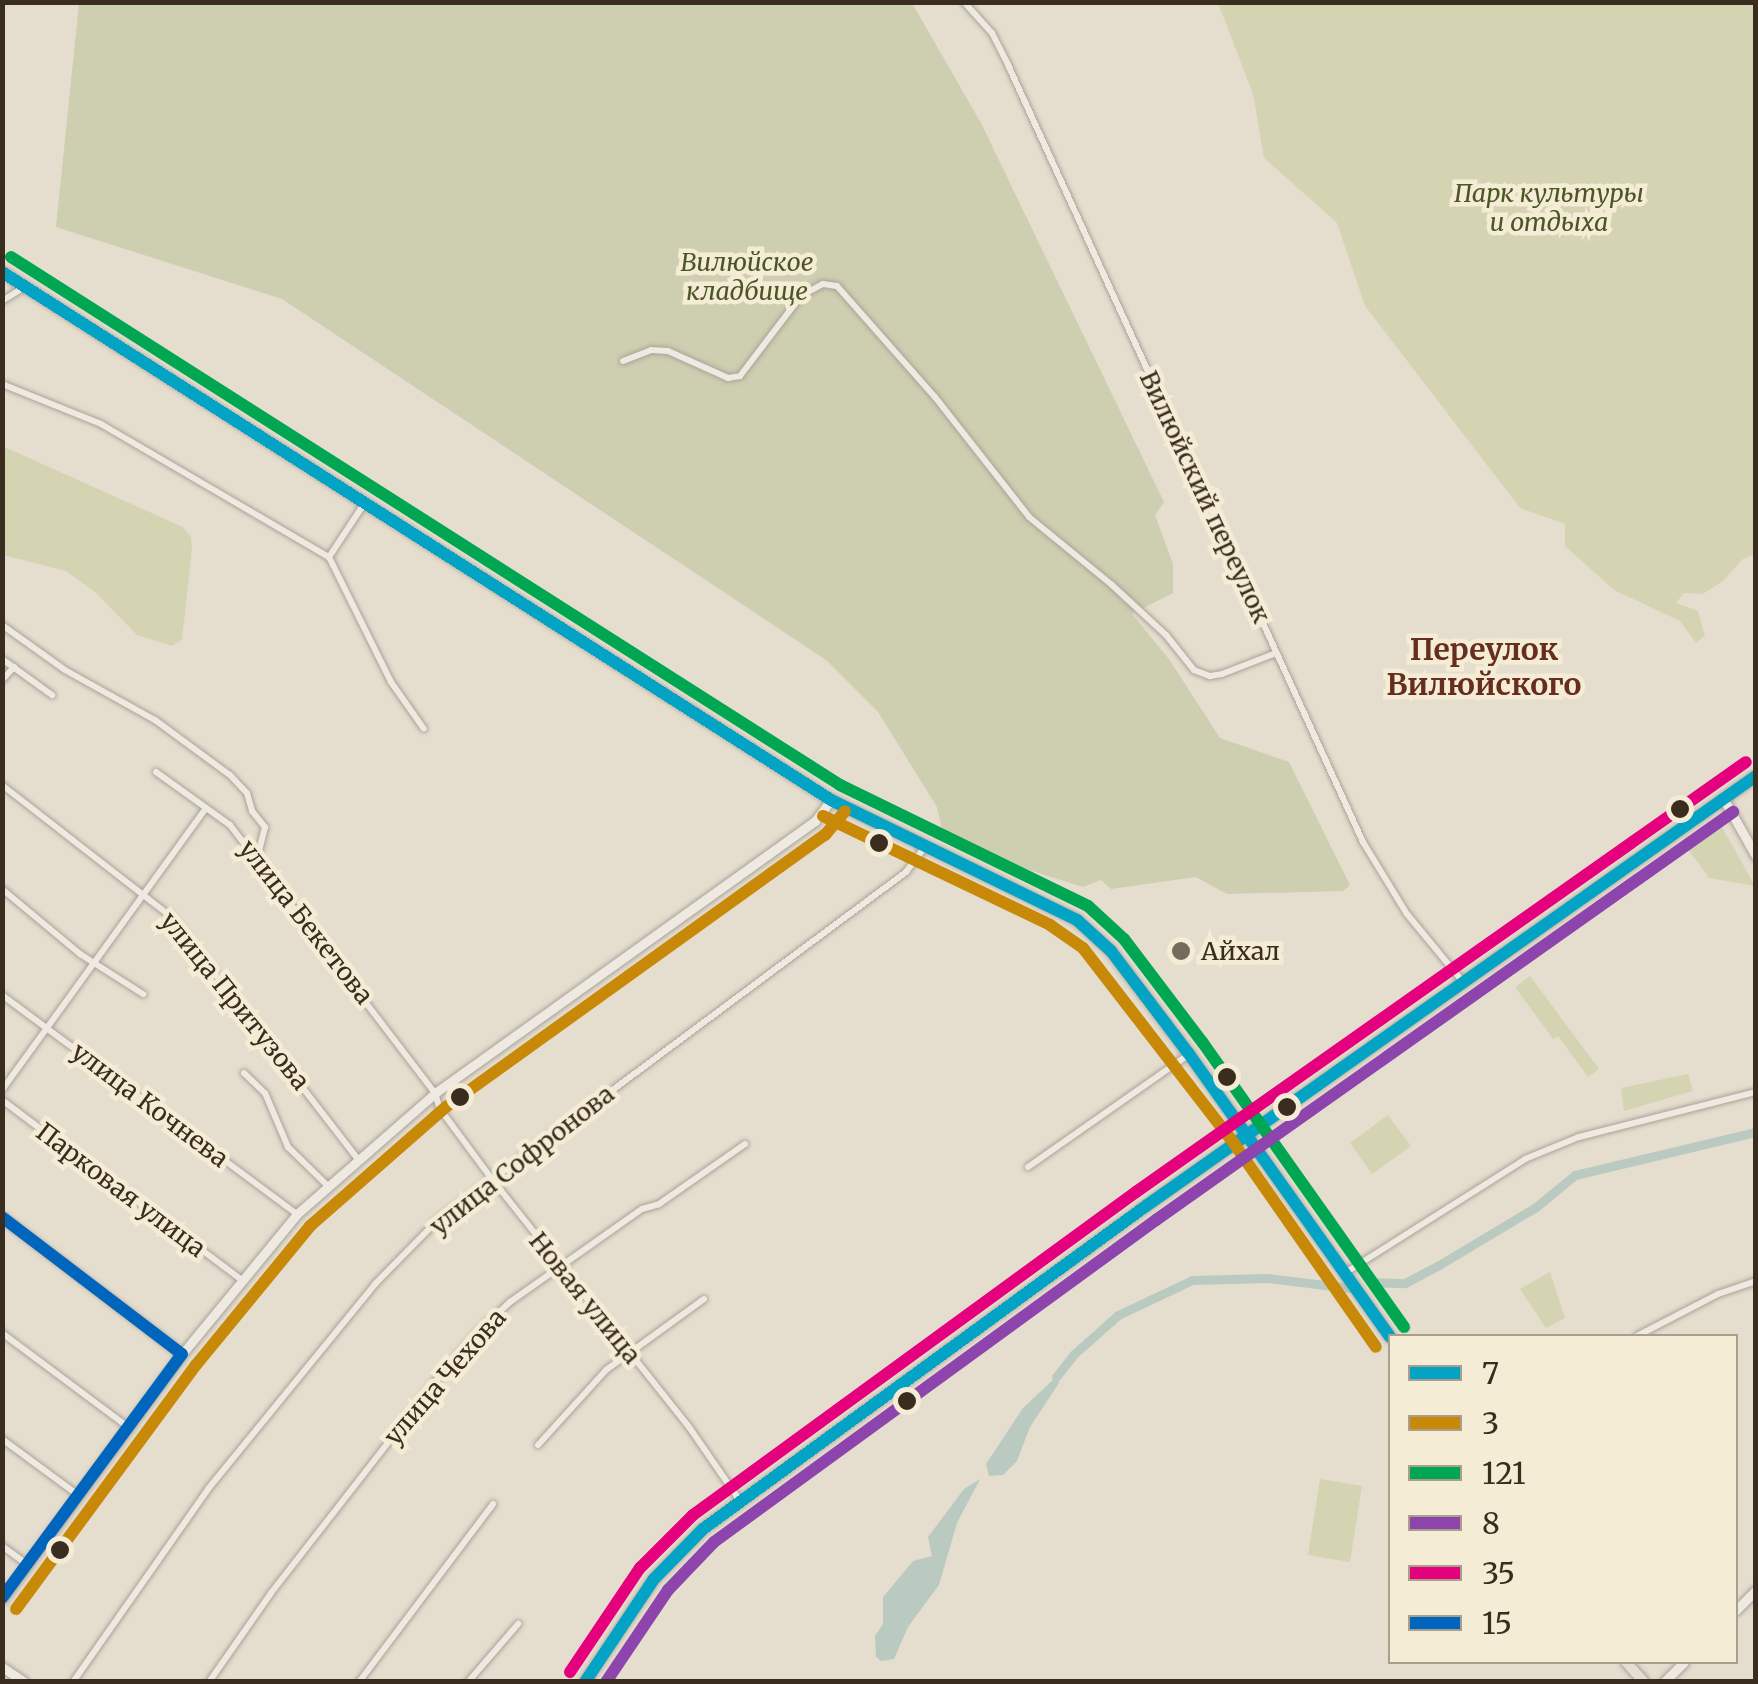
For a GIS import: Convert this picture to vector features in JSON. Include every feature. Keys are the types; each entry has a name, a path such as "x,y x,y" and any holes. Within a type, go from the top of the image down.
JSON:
{"main road":[{"path":"2,272 832,800 1077,920 1111,952 1190,1054 1388,1334"},
{"path":"585,1682 680,1549 740,1500 1756,776"},
{"path":"1723,798 1756,856"},
{"path":"2,1599 182,1354 297,1214 435,1094 815,820 832,800"},
{"path":"2,1217 182,1354"},
{"path":"1738,1608 1756,1590"},
{"path":"1664,1682 1682,1664"},
{"path":"2,1667 24,1682"}],"street":[{"name":"Вилюйский переулок","path":"964,2 992,34 1009,67 1363,842 1407,914 1464,982"},
{"path":"624,361 651,350 668,351 728,378 740,376 802,296 823,284 836,286 935,397 1029,517 1139,610 1194,670 1222,674 1276,652"},
{"path":"2,301 25,286"},
{"path":"2,384 101,424 329,557 390,682 424,728"},
{"path":"329,557 365,503"},
{"path":"2,625 65,670 154,720 230,775 247,793 252,811 265,826 257,859"},
{"path":"2,659 52,695"},
{"path":"2,680 14,667"},
{"name":"улица Бекетова","path":"156,772 230,824 435,1094"},
{"name":"улица Притузова","path":"2,786 170,916 358,1158"},
{"path":"2,1090 147,895 206,808"},
{"name":"улица Софронова","path":"73,1682 208,1490 364,1298 440,1219 906,872 925,847"},
{"path":"2,889 95,964 143,994"},
{"name":"улица Кочнева","path":"2,995 297,1214"},
{"path":"1028,1167 1190,1054"},
{"path":"244,1074 264,1093 288,1147 328,1186"},
{"path":"1344,1273 1526,1159 1579,1138 1756,1092"},
{"name":"Новая улица","path":"435,1094 440,1109 491,1178 559,1268 689,1426 740,1500"},
{"name":"Парковая улица","path":"2,1100 240,1279"},
{"name":"улица Чехова","path":"210,1682 271,1593 435,1382 510,1302 746,1144"},
{"path":"1641,1334 1702,1302 1756,1280"},
{"path":"538,1445 628,1351 704,1299"},
{"path":"2,1333 128,1427"},
{"path":"2,1439 78,1495"},
{"path":"358,1682 493,1504"},
{"path":"2,1546 27,1564"},
{"path":"468,1682 518,1624"}],"green space":[{"name":"Вилюйское кладбище","path":"79,3 912,3 981,123 1164,502 1155,515 1173,564 1173,593 1132,614 1169,659 1220,738 1289,762 1350,885 1343,891 1227,894 1196,877 1111,889 1101,880 1083,887 991,858 942,829 937,807 878,712 826,660 282,299 56,227"},
{"name":"Парк культуры и отдыха","path":"1218,3 1755,3 1755,554 1743,559 1723,581 1703,594 1684,593 1676,603 1698,611 1705,636 1696,643 1680,621 1614,590 1565,546 1565,524 1520,508 1365,306 1337,223 1264,158 1253,94"},
{"path":"2,446 183,527 191,537 192,549 182,640 172,646 137,635 95,592 66,571 3,555"},
{"path":"1722,827 1755,886 1709,878 1688,849"},
{"path":"1530,976 1599,1069 1588,1077 1558,1036 1553,1039 1515,987"},
{"path":"1688,1074 1693,1091 1624,1111 1621,1088"},
{"path":"1388,1115 1411,1146 1372,1174 1350,1143"},
{"path":"1550,1272 1565,1318 1546,1328 1520,1289"},
{"path":"1320,1479 1362,1486 1350,1562 1308,1555"}],"shaded area":[{"path":"1056,1377 1059,1383 1030,1427 1017,1461 1003,1475 989,1476 986,1464 1023,1408"},
{"path":"980,1479 957,1523 939,1585 908,1627 894,1659 881,1661 876,1657 875,1636 883,1624 883,1597 913,1561 932,1556 928,1537 964,1489"}],"waterway":[{"path":"1370,1282 1405,1283 1536,1207 1575,1175 1756,1132"},
{"path":"1056,1377 1073,1355 1118,1315 1192,1280 1268,1278 1349,1288"}],"transit line":[{"name":"121","path":"11,257 840,785 1088,906 1124,939 1203,1043 1404,1327"},
{"name":"7","path":"2,272 831,800 1077,920 1111,951 1189,1054 1388,1334"},
{"name":"35","path":"570,1672 640,1568 693,1515 1136,1192 1746,762"},
{"name":"7","path":"585,1682 654,1579 703,1529 1146,1206 1756,776"},
{"name":"3","path":"16,1609 196,1365 310,1226 446,1107 825,835 845,811"},
{"name":"8","path":"606,1682 668,1590 714,1542 1156,1220 1733,812"},
{"name":"3","path":"823,816 1050,925 1083,948 1235,1145 1376,1347"},
{"name":"15","path":"2,1217 182,1354"},
{"name":"15","path":"2,1598 182,1354"}],"place":[{"name":"Айхал","path":"1181,951"}],"district":[{"name":"Переулок Вилюйского","path":"1484,666"}]}
